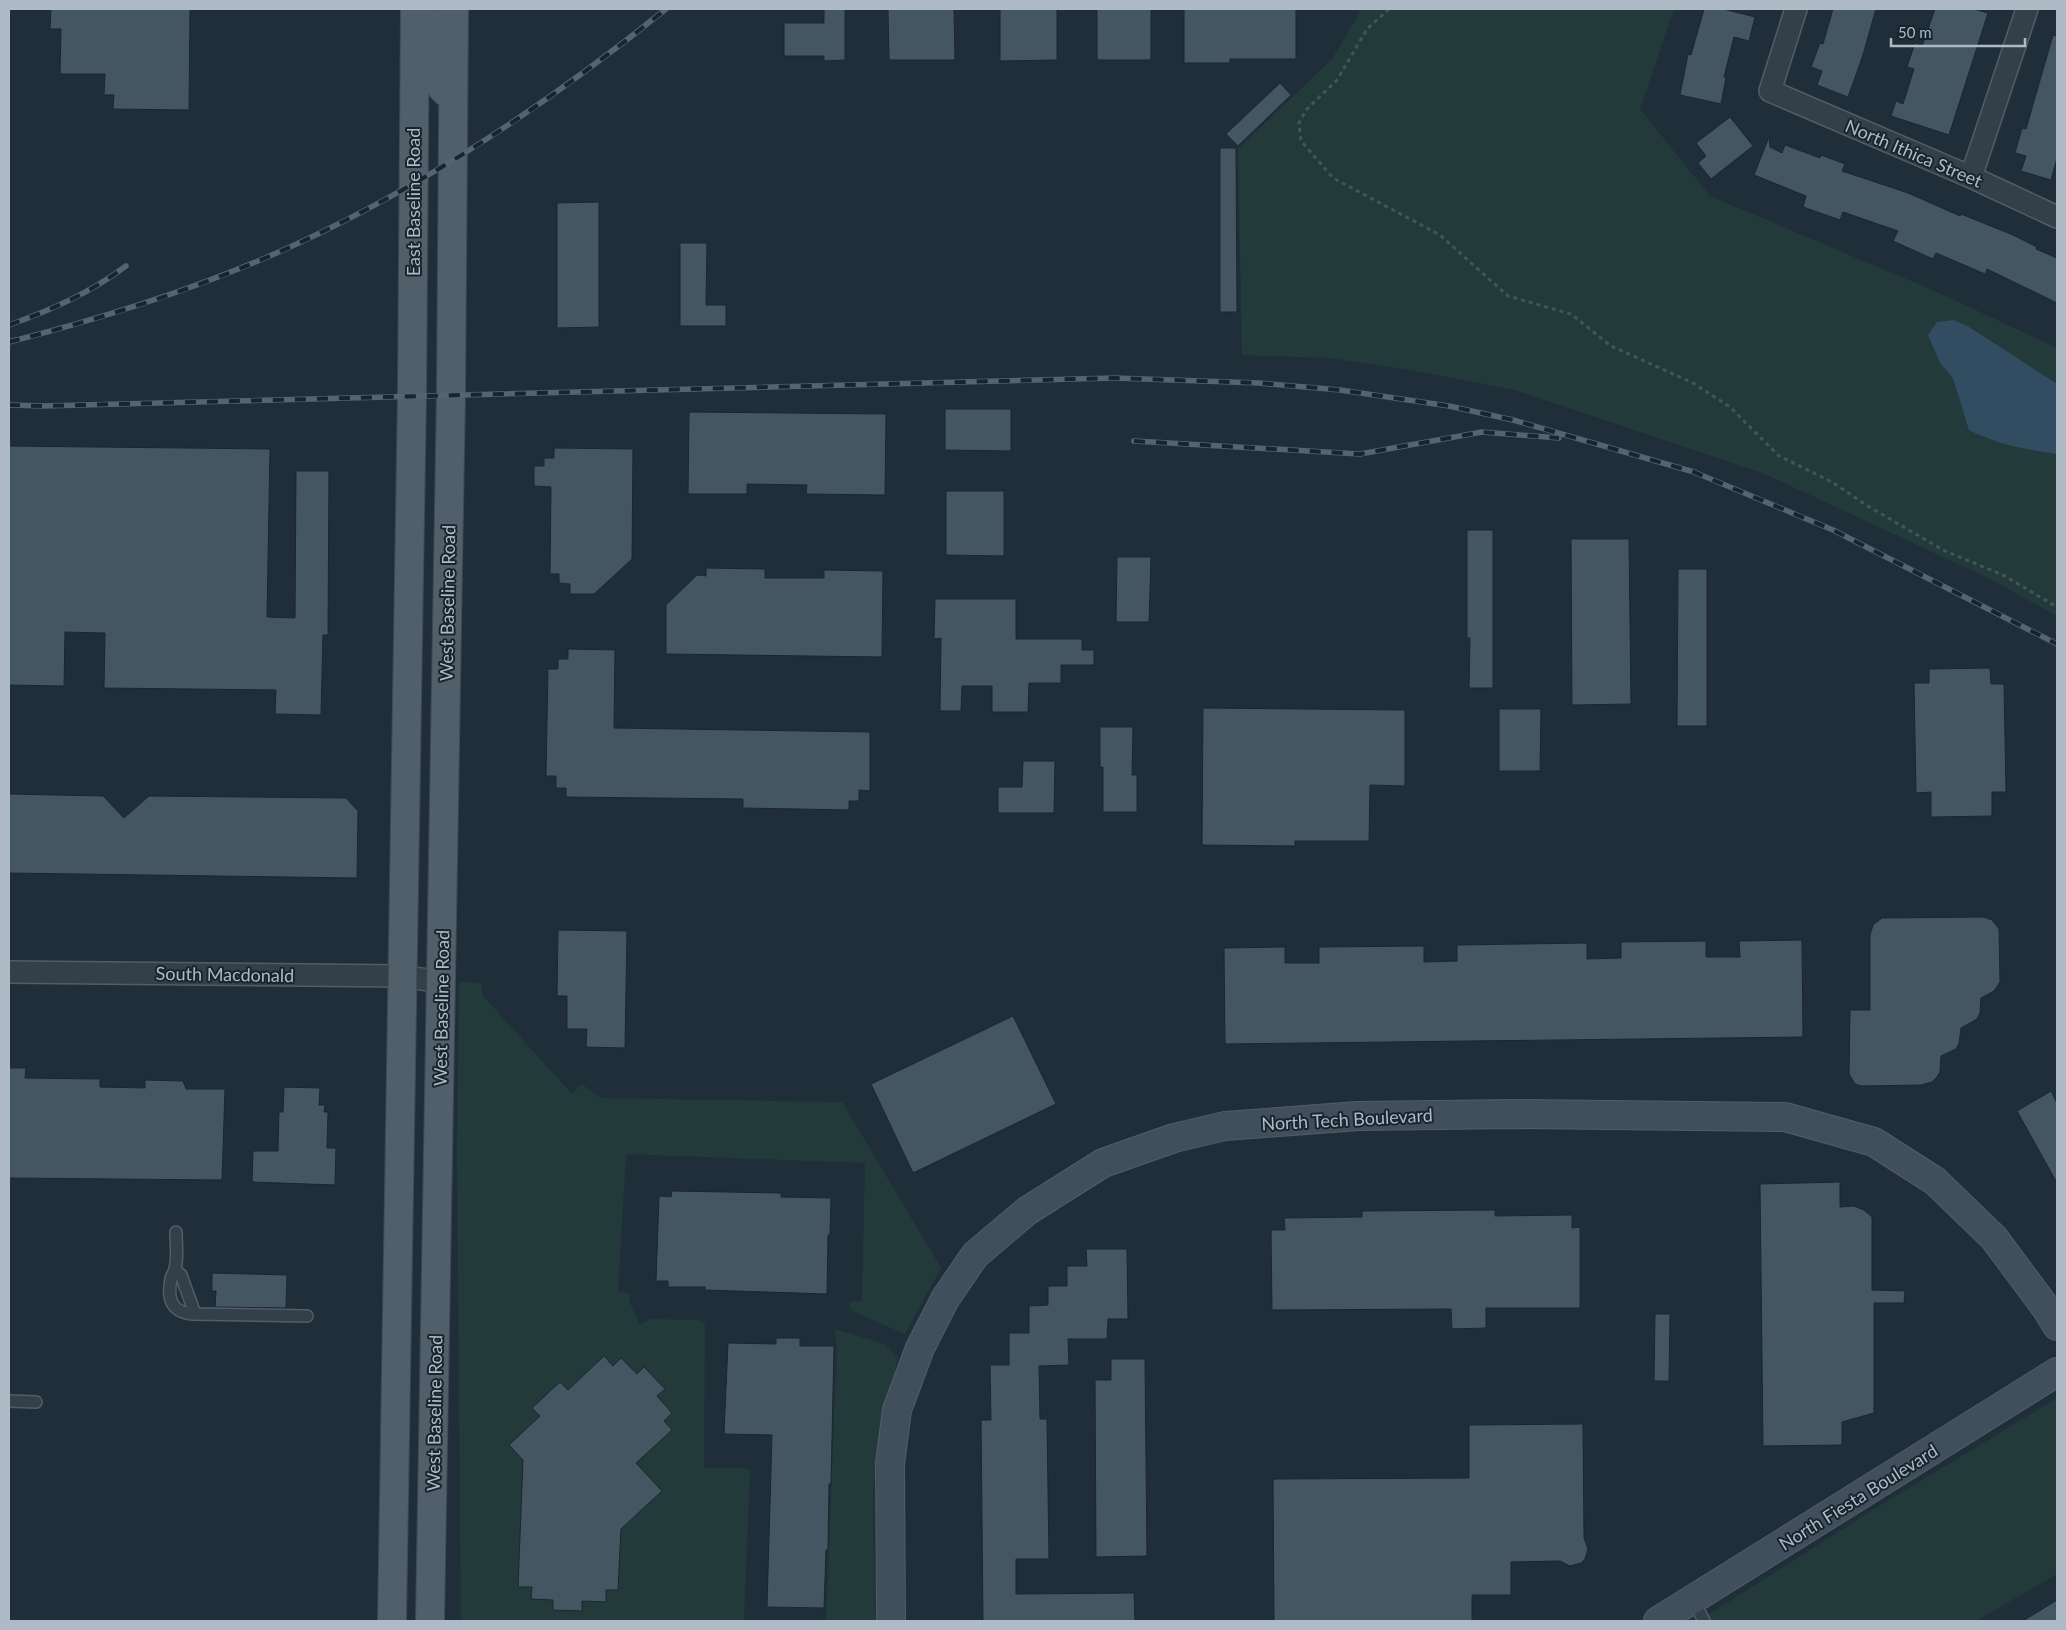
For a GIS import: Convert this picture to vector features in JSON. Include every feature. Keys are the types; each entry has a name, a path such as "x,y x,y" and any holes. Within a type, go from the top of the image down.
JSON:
{"main road":[{"name":"East Baseline Road","path":"408,610 412,396 415,9"},
{"path":"425,9 432,31 434,64 439,84 454,98"},
{"path":"454,9 454,98"},
{"name":"West Baseline Road","path":"430,1621 439,1164 440,982 451,395 454,98"},
{"path":"392,1621 408,610 447,611"},
{"path":"395,1399 409,1409 416,1421 418,1431 416,1499 430,1590"}],"street":[{"name":"North Ithica Street","path":"1796,9 1770,91 1971,177 2057,217"},
{"path":"1971,177 2027,9"},
{"name":"South Macdonald","path":"9,972 402,976 440,982"},
{"name":"North Tech Boulevard","path":"891,1621 890,1464 897,1410 920,1348 945,1299 976,1255 1028,1210 1103,1163 1174,1138 1225,1126 1358,1116 1514,1114 1785,1116 1874,1142 1935,1181 1994,1238 2046,1308 2057,1326"},
{"name":"North Fiesta Boulevard","path":"1658,1621 1699,1610 2057,1372"}],"lane":[{"path":"176,1232 175,1270 170,1278 172,1304 176,1309 183,1313 195,1314 307,1316"},
{"path":"175,1270 181,1275 195,1314"},
{"path":"9,1401 36,1402"}],"path":[{"path":"1389,9 1367,29 1337,80 1306,110 1299,123 1300,141 1333,178 1440,235 1508,296 1571,314 1611,346 1693,383 1730,407 1779,456 1832,482 1866,505 1943,550 2005,576 2057,607"}],"green space":[{"path":"1362,9 1674,9 1640,109 1710,196 1937,292 2057,348 2057,616 1990,579 1765,474 1515,390 1411,370 1330,358 1242,355 1238,149 1332,59"},
{"path":"459,982 482,983 482,995 572,1094 582,1084 600,1098 842,1102 941,1268 905,1334 850,1310 850,1302 862,1301 865,1163 626,1154 618,1292 630,1294 629,1301 640,1325 650,1319 698,1320 705,1323 704,1468 741,1468 750,1470 744,1621 461,1621 457,1152","holes":["604,1357 613,1366 621,1358 637,1374 645,1368 664,1389 657,1396 672,1413 664,1421 672,1430 636,1463 622,1513 618,1590 606,1590 606,1602 583,1601 582,1611 553,1610 553,1600 531,1599 532,1587 518,1587 523,1460 509,1445 540,1416 533,1408 560,1382 568,1390"]},
{"path":"835,1329 885,1344 898,1357 873,1487 875,1621 826,1621 837,1346"},
{"path":"2057,1398 2057,1574 1976,1621 1704,1621 1703,1618 1868,1513"}],"water":[{"path":"1954,320 1969,327 2057,384 2057,454 2012,446 1969,430 1953,378 1940,363 1928,335 1937,322"}],"building":[{"path":"51,9 190,9 189,110 113,109 114,95 104,95 105,74 60,74 61,29 50,29"},
{"path":"824,9 845,9 845,60 824,61 824,56 784,56 784,23 824,23"},
{"path":"888,9 954,9 955,60 889,60"},
{"path":"1000,9 1057,9 1057,60 1000,61"},
{"path":"1097,9 1151,9 1151,60 1097,60"},
{"path":"1184,9 1296,9 1296,59 1230,59 1230,63 1184,63"},
{"path":"1704,9 1723,9 1755,17 1749,41 1734,37 1724,77 1726,78 1721,104 1680,95 1688,54 1691,55"},
{"path":"1833,9 1876,9 1862,58 1848,97 1817,85 1822,71 1811,67 1820,43 1823,44"},
{"path":"1935,9 1974,9 1988,13 1949,135 1891,116 1896,101 1903,104 1914,69 1907,67 1915,43 1922,46"},
{"path":"2053,35 2057,36 2057,158 2051,180 2021,171 2026,156 2015,153 2022,128 2026,129"},
{"path":"1280,83 1291,95 1238,146 1226,134"},
{"path":"1730,117 1753,146 1711,179 1698,163 1706,156 1696,143"},
{"path":"1769,137 1770,147 1782,153 1785,145 1820,158 1821,155 1845,164 1842,171 1908,193 1960,216 1961,214 2013,235 2037,247 2036,249 2057,258 2057,303 1987,269 1985,274 1936,253 1933,259 1893,241 1898,231 1843,212 1840,220 1803,207 1806,196 1754,175"},
{"path":"1220,148 1236,148 1237,312 1220,312"},
{"path":"599,202 599,327 557,328 557,203"},
{"path":"680,243 707,243 706,305 726,305 726,326 680,326"},
{"path":"945,409 1011,409 1011,451 945,450"},
{"path":"689,412 886,414 885,495 806,494 807,485 747,484 747,494 688,494"},
{"path":"9,446 270,449 267,617 295,618 296,471 329,471 328,635 323,635 321,715 275,714 276,690 104,688 105,633 65,632 64,686 9,685"},
{"path":"554,448 633,449 632,559 594,594 570,594 570,584 559,583 559,574 550,574 551,487 534,486 534,466 544,466 544,458 554,458"},
{"path":"946,491 1004,491 1004,556 946,555"},
{"path":"1467,530 1493,530 1493,688 1469,688 1470,638 1467,638"},
{"path":"1571,539 1629,539 1631,704 1572,705"},
{"path":"1117,557 1151,557 1149,622 1116,622"},
{"path":"706,568 765,569 765,578 824,578 824,570 883,571 882,657 666,654 666,605 697,575 706,576"},
{"path":"1678,569 1707,569 1707,726 1677,726"},
{"path":"935,599 1016,599 1016,639 1082,639 1082,650 1094,650 1094,665 1061,665 1061,683 1029,683 1028,712 992,712 992,686 962,686 961,711 940,711 941,638 934,639"},
{"path":"568,649 615,650 614,728 870,732 870,791 859,790 859,801 849,801 849,810 743,808 743,799 566,797 566,788 556,788 556,776 546,776 548,669 558,669 558,659 568,659"},
{"path":"1990,668 1991,684 2004,684 2006,792 1992,792 1992,816 1931,817 1931,792 1916,793 1914,683 1929,683 1929,669"},
{"path":"1203,708 1405,710 1405,786 1370,785 1369,841 1295,841 1295,846 1202,845"},
{"path":"1499,709 1541,709 1540,771 1499,771"},
{"path":"1100,727 1133,727 1132,775 1137,775 1137,812 1103,812 1103,767 1100,767"},
{"path":"1023,761 1055,761 1054,813 998,813 998,787 1022,787"},
{"path":"9,794 103,796 124,818 149,796 346,798 358,811 357,878 9,873"},
{"path":"1983,917 1992,920 1999,929 2000,982 1994,991 1981,998 1980,1013 1977,1019 1961,1028 1959,1043 1956,1049 1941,1056 1940,1072 1937,1077 1932,1082 1921,1085 1862,1086 1855,1084 1849,1074 1850,1010 1870,1010 1870,935 1873,925 1882,918"},
{"path":"558,930 627,931 625,1048 586,1047 587,1029 567,1029 567,996 557,996"},
{"path":"1802,940 1803,1037 1225,1044 1224,948 1285,947 1285,963 1319,963 1319,947 1424,946 1424,962 1457,961 1457,945 1587,943 1587,959 1621,958 1621,942 1706,941 1706,957 1740,957 1739,941"},
{"path":"1013,1016 1056,1104 913,1173 871,1084"},
{"path":"9,1068 26,1068 25,1078 100,1079 100,1087 145,1088 145,1080 183,1081 186,1089 225,1089 222,1180 9,1178"},
{"path":"284,1087 320,1088 319,1105 325,1105 324,1112 328,1112 327,1148 336,1148 335,1185 252,1182 253,1151 278,1151 279,1112 283,1112"},
{"path":"2051,1091 2057,1103 2057,1183 2017,1111"},
{"path":"1840,1182 1840,1207 1854,1206 1864,1210 1872,1217 1872,1290 1905,1291 1904,1303 1874,1303 1874,1413 1842,1422 1842,1445 1763,1446 1760,1184"},
{"path":"672,1191 781,1193 781,1197 831,1198 827,1294 705,1290 705,1287 668,1287 668,1281 656,1281 659,1196 671,1197"},
{"path":"1495,1210 1495,1216 1572,1215 1572,1228 1580,1227 1580,1308 1486,1308 1486,1328 1452,1329 1451,1309 1272,1310 1271,1230 1285,1230 1284,1218 1362,1217 1362,1211"},
{"path":"1086,1249 1127,1249 1128,1319 1108,1319 1107,1339 1068,1339 1069,1365 1039,1366 1040,1419 1047,1419 1049,1559 1016,1559 1016,1594 1134,1593 1135,1621 983,1621 981,1420 991,1420 990,1365 1009,1365 1009,1333 1029,1333 1029,1306 1048,1305 1048,1286 1067,1286 1067,1266 1087,1266"},
{"path":"212,1273 287,1275 286,1308 215,1307 216,1291 212,1291"},
{"path":"1655,1314 1670,1314 1669,1381 1654,1381"},
{"path":"776,1338 800,1338 800,1346 834,1346 831,1484 829,1484 828,1550 826,1550 824,1608 767,1607 772,1435 724,1434 728,1343 776,1344"},
{"path":"604,1356 613,1366 621,1358 637,1374 644,1367 665,1389 657,1396 672,1413 664,1421 672,1430 636,1463 662,1491 621,1529 618,1590 606,1590 606,1602 582,1601 582,1611 553,1610 553,1600 531,1599 532,1587 518,1587 523,1460 509,1445 540,1416 532,1408 560,1382 568,1390"},
{"path":"1111,1359 1145,1359 1147,1556 1096,1557 1095,1380 1111,1380"},
{"path":"1583,1424 1584,1538 1588,1549 1585,1559 1581,1563 1570,1566 1560,1561 1511,1562 1511,1595 1472,1595 1472,1621 1274,1621 1273,1479 1469,1478 1469,1425"},
{"path":"2057,1600 2057,1621 2023,1621"}],"railway":[{"path":"9,342 129,308 207,281 284,250 368,209 457,158 543,102 666,9"},
{"path":"9,325 70,300 126,266"},
{"path":"9,405 43,406 1115,378 1259,383 1340,390 1449,406 1513,420 1694,472 1833,530 2057,644"},
{"path":"1134,441 1360,454 1482,432 1559,438"}]}
